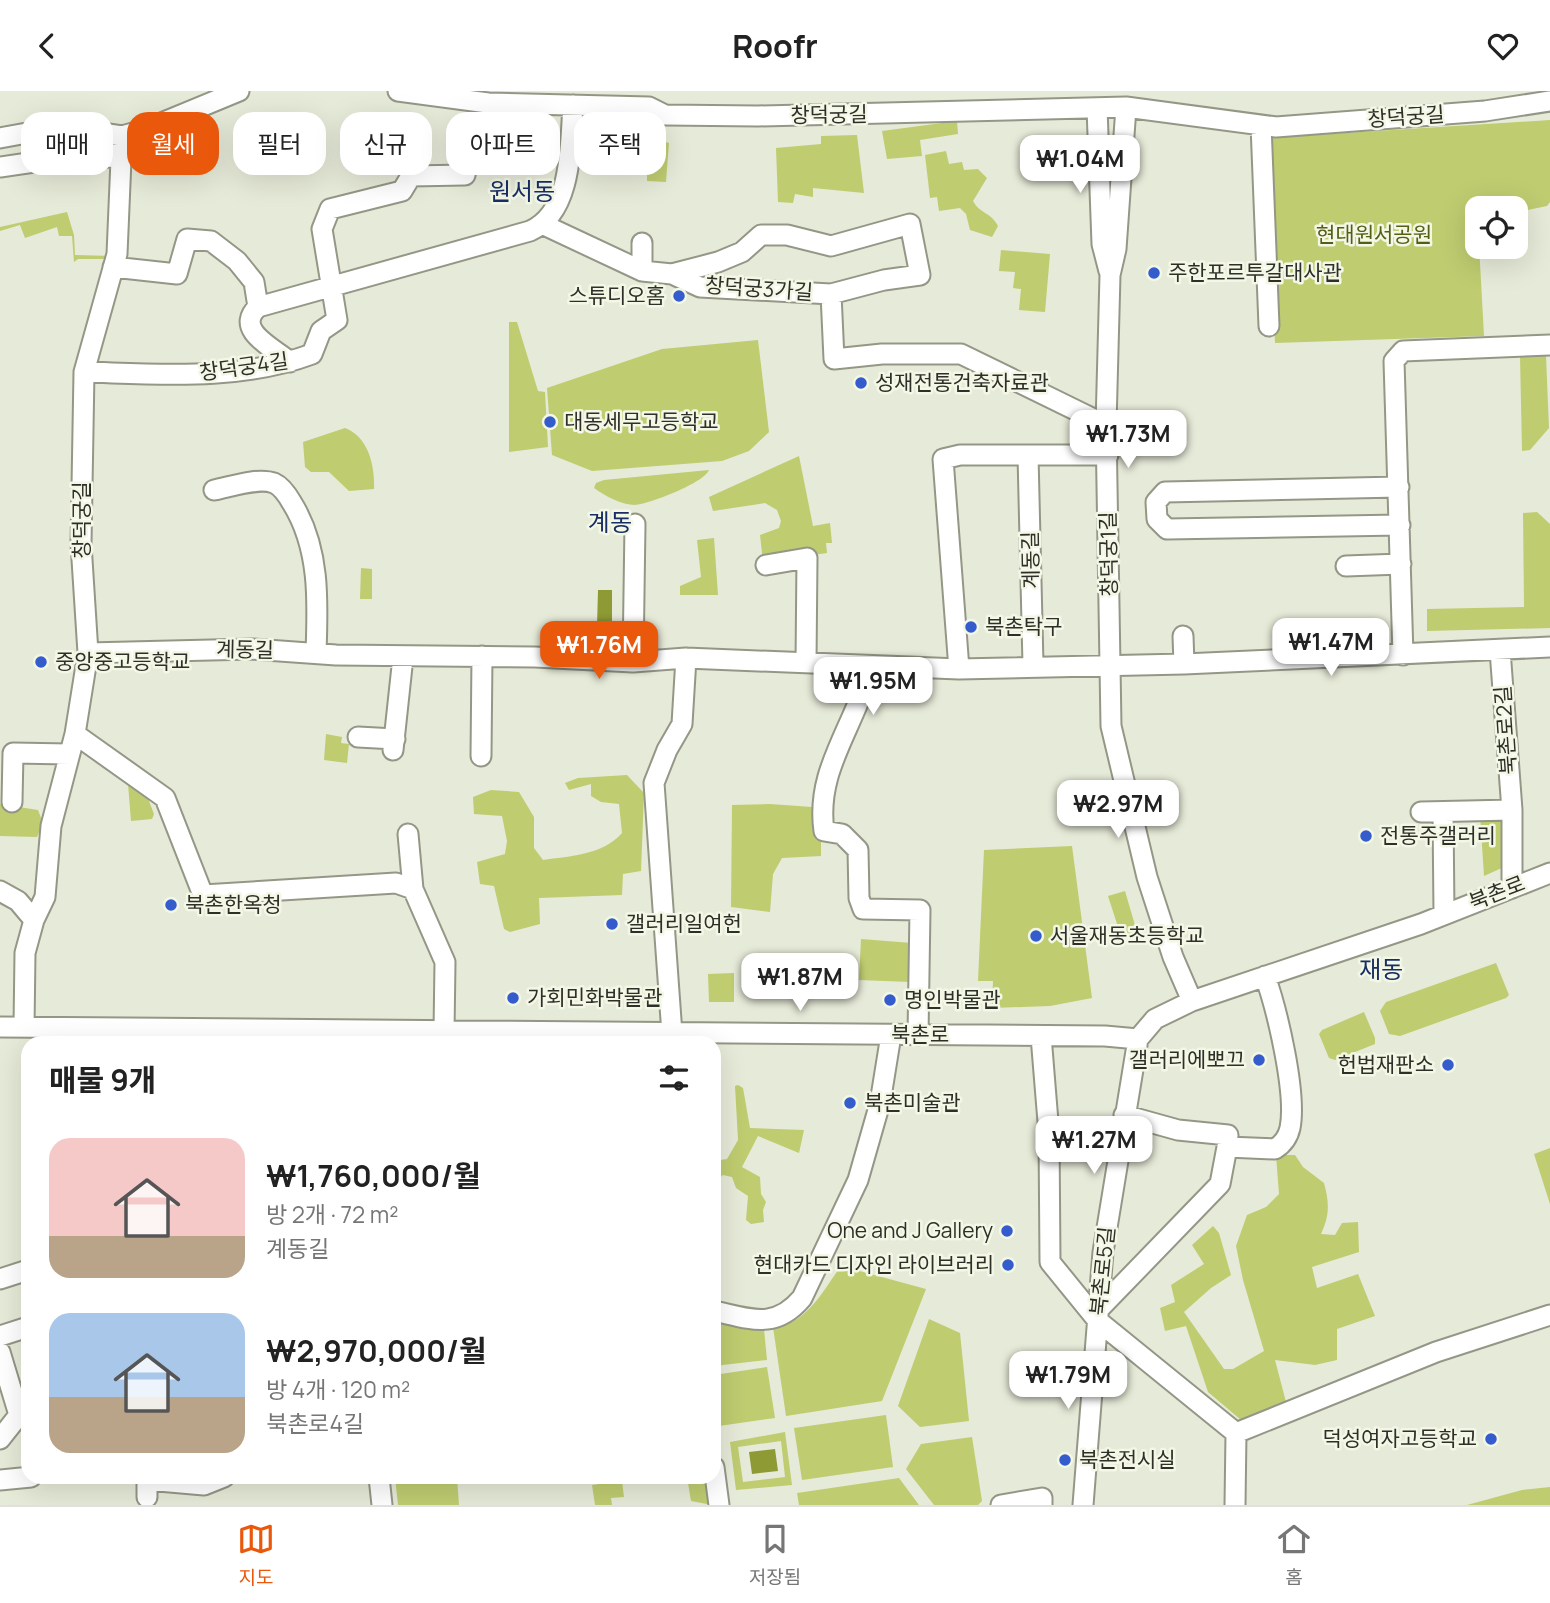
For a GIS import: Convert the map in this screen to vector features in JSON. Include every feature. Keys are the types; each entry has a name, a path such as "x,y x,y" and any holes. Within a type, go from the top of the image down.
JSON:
{"street":[{"path":"0,138 60,127 122,136 147,129 239,91"},
{"name":"창덕궁길","path":"398,91 488,103 649,107 665,115 758,116 1126,107 1276,127 1485,111 1550,101"},
{"name":"창덕궁4길","path":"84,372 192,374 290,362 312,354 321,331 337,320 322,229 330,209 402,191 411,176 465,175 470,152 480,149 488,103"},
{"path":"290,362 253,333 249,323 251,314 258,307 544,225 560,198 567,171 573,105"},
{"name":"창덕궁1길","path":"1126,107 1116,249 1110,275 1106,425 1111,726 1147,877 1173,957 1192,1000"},
{"name":"창덕궁1길","path":"1097,108 1102,244 1110,275"},
{"path":"1261,125 1269,326"},
{"name":"창덕궁길","path":"24,1027 25,953 34,920 45,897 51,826 75,734 88,653 81,544 84,372 117,254 122,136"},
{"path":"0,167 82,155 120,158"},
{"name":"창덕궁3가길","path":"544,225 642,271 672,274 699,287 831,294 884,280 920,275 910,224 831,246 787,235 761,235 742,252 718,262 672,274"},
{"path":"113,267 177,275 187,239 211,241 237,261 254,282 258,307"},
{"path":"642,243 642,271"},
{"path":"831,294 834,359 882,354 961,354 1106,425"},
{"path":"1403,655 1394,361 1403,351 1550,345"},
{"path":"959,669 943,459 960,455 1108,455"},
{"name":"계동길","path":"1028,455 1033,665"},
{"path":"214,490 257,482 274,483 287,495 303,520 312,542 317,614 316,652"},
{"path":"1399,487 1164,492 1157,502 1157,519 1167,529 1400,526"},
{"path":"633,662 635,524"},
{"path":"766,565 807,558 806,662"},
{"path":"1346,566 1401,564"},
{"path":"1183,636 1184,664"},
{"name":"계동길","path":"88,653 171,649 633,662 686,658 959,669 1033,665 1184,664 1550,647"},
{"name":"북촌로2길","path":"1500,650 1512,810 1512,888"},
{"path":"481,757 482,656"},
{"path":"358,737 394,745 403,657"},
{"path":"672,1034 654,783 667,750 682,725 686,658"},
{"path":"865,666 859,701 833,753 821,807 824,831 842,834 858,850 859,898 863,909 920,910 918,1035"},
{"path":"75,734 164,798 203,895 396,883 413,889"},
{"path":"12,802 13,753 69,754"},
{"path":"1421,812 1512,810"},
{"name":"북촌로","path":"1443,813 1444,914"},
{"path":"408,834 413,889 444,962 444,1032"},
{"name":"북촌로","path":"604,1036 918,1035 1138,1039 1155,1019 1192,1000 1444,914 1550,873"},
{"path":"0,891 19,901 34,920"},
{"path":"1124,1115 1178,1130 1275,1149 1286,1140 1292,1107 1275,1007 1265,977"},
{"name":"북촌로","path":"0,1027 444,1032 506,1036"},
{"path":"721,1312 771,1319 789,1313 802,1297 858,1180 880,1103 891,1035"},
{"path":"1041,1036 1049,1134 1050,1262 1099,1314 1236,1433 1235,1505"},
{"name":"북촌로5길","path":"1083,1505 1103,1252 1138,1039"},
{"path":"1099,1314 1220,1184 1227,1141"},
{"path":"0,1279 21,1272"},
{"path":"1236,1433 1436,1352 1550,1315"},
{"path":"0,1336 21,1329"},
{"path":"0,1352 21,1409"},
{"path":"0,1440 21,1416"},
{"path":"0,1480 21,1478"},
{"path":"147,1497 148,1484"},
{"path":"380,1484 382,1505"},
{"path":"716,1484 719,1505"},
{"path":"1001,1505 1042,1501"}],"green space":[{"name":"현대원서공원","path":"1550,120 1550,202 1547,206 1528,210 1528,196 1465,196 1465,259 1480,259 1484,336 1275,343 1267,138"},
{"path":"957,121 958,134 920,140 922,156 887,159 882,131"},
{"path":"857,135 864,193 813,188 813,197 795,194 793,203 778,202 776,148 821,144 821,136"},
{"path":"666,142 669,143 666,182 647,181 647,175 666,175"},
{"path":"946,151 949,164 962,162 964,170 978,169 987,178 973,201 998,226 992,237 970,230 966,214 960,208 939,211 937,197 930,198 925,155"},
{"path":"67,212 74,235 75,255 113,256 112,259 78,259 74,262 72,236 59,236 57,227 25,238 20,225 0,231 0,227"},
{"path":"1001,250 1050,254 1045,312 1019,310 1021,289 1013,288 1015,272 999,271"},
{"path":"509,322 517,322 538,391 545,392 548,447 509,452"},
{"path":"758,340 769,432 749,451 722,461 592,471 552,455 547,388 662,349"},
{"path":"1520,356 1546,356 1549,428 1530,450 1522,451"},
{"path":"345,428 353,432 365,445 372,462 374,489 349,491 329,472 311,472 305,467 303,442"},
{"path":"799,456 813,526 830,523 832,543 826,543 827,553 763,562 760,535 779,528 781,521 777,510 765,503 713,511 709,497"},
{"path":"709,470 687,487 642,504 625,503 594,488 596,483 604,480"},
{"path":"1537,512 1550,524 1550,628 1427,631 1427,609 1524,607 1523,513"},
{"path":"714,538 718,595 680,595 680,586 701,577 697,540"},
{"path":"361,568 372,569 372,599 360,599"},
{"path":"326,734 342,737 341,743 349,744 347,763 324,760"},
{"path":"627,775 644,793 641,871 623,874 622,895 539,898 540,924 510,932 504,929 494,886 480,884 477,862 505,854 507,841 502,816 474,814 473,797 491,790 519,792 534,817 534,848 543,860 564,857 596,850 622,833 619,804 601,802 591,796 591,784 569,790 565,783 578,778"},
{"path":"128,784 144,788 154,814 152,819 131,821"},
{"path":"0,804 38,810 43,823 37,837 0,836"},
{"path":"732,805 812,807 815,837 821,838 821,856 782,858 773,874 770,912 731,907"},
{"path":"1480,815 1502,815 1504,867 1484,876"},
{"path":"1072,846 1092,998 1050,1006 992,1008 993,981 978,981 984,850"},
{"path":"1125,891 1137,932 1127,936 1119,930 1108,896"},
{"path":"861,939 912,943 910,982 859,980"},
{"path":"1496,963 1509,995 1506,998 1400,1036 1389,1034 1380,1011 1386,1002"},
{"path":"734,973 734,1002 709,1002 708,974"},
{"path":"1364,1012 1375,1044 1335,1060 1329,1058 1319,1034 1322,1030"},
{"path":"735,1086 743,1088 750,1128 804,1130 799,1153 758,1136 742,1167 760,1177 761,1194 766,1202 763,1210 764,1222 751,1224 746,1220 748,1196 736,1188 732,1177 721,1177 721,1160 727,1159 738,1140"},
{"path":"1550,1148 1550,1204 1534,1154"},
{"path":"1276,1155 1295,1155 1303,1167 1324,1183 1328,1210 1321,1234 1335,1235 1342,1223 1358,1222 1359,1252 1312,1267 1317,1288 1358,1274 1375,1316 1337,1329 1337,1360 1315,1365 1275,1360 1286,1402 1241,1420 1208,1392 1186,1326 1165,1331 1160,1308 1175,1302 1171,1285 1204,1264 1192,1245 1213,1226 1219,1233 1231,1275 1211,1288 1184,1312 1224,1369 1233,1369 1264,1351 1236,1246 1247,1215 1266,1207 1279,1194"},
{"path":"841,1266 926,1289 882,1401 786,1416 773,1327 785,1325 805,1313"},
{"path":"721,1318 764,1329 767,1360 721,1365"},
{"path":"929,1319 960,1333 969,1421 920,1427 898,1406"},
{"path":"767,1367 775,1418 721,1426 721,1374"},
{"path":"886,1415 893,1467 802,1480 794,1428"},
{"path":"785,1432 792,1485 736,1490 730,1442","holes":["781,1441 785,1477 743,1482 738,1447"]},
{"path":"972,1437 982,1501 978,1505 934,1505 906,1469 921,1444"},
{"path":"899,1478 919,1505 799,1505 797,1493"},
{"path":"396,1484 458,1484 459,1505 398,1505"},
{"path":"622,1484 624,1497 611,1498 612,1505 595,1505 592,1485"},
{"path":"688,1484 709,1484 712,1505 691,1501"},
{"path":"1550,1487 1550,1505 1467,1505 1522,1490"}],"shaded area":[{"path":"598,590 612,590 612,626 597,626"},
{"path":"775,1449 778,1471 752,1474 749,1452"}],"place":[{"name":"주한포르투갈대사관","path":"1154,273"},
{"name":"스튜디오홈","path":"679,296"},
{"name":"성재전통건축자료관","path":"861,383"},
{"name":"대동세무고등학교","path":"550,422"},
{"name":"북촌탁구","path":"971,627"},
{"name":"중앙중고등학교","path":"41,662"},
{"name":"전통주갤러리","path":"1366,836"},
{"name":"북촌한옥청","path":"171,905"},
{"name":"갤러리일여헌","path":"612,924"},
{"name":"서울재동초등학교","path":"1036,936"},
{"name":"가회민화박물관","path":"513,998"},
{"name":"명인박물관","path":"890,1000"},
{"name":"갤러리에뽀끄","path":"1259,1060"},
{"name":"헌법재판소","path":"1448,1065"},
{"name":"북촌미술관","path":"850,1103"},
{"name":"One and J Gallery","path":"1007,1231"},
{"name":"현대카드 디자인 라이브러리","path":"1008,1265"},
{"name":"덕성여자고등학교","path":"1491,1439"},
{"name":"북촌전시실","path":"1065,1460"}],"district":[{"name":"원서동","path":"522,192"},
{"name":"계동","path":"610,523"},
{"name":"재동","path":"1381,970"}]}
